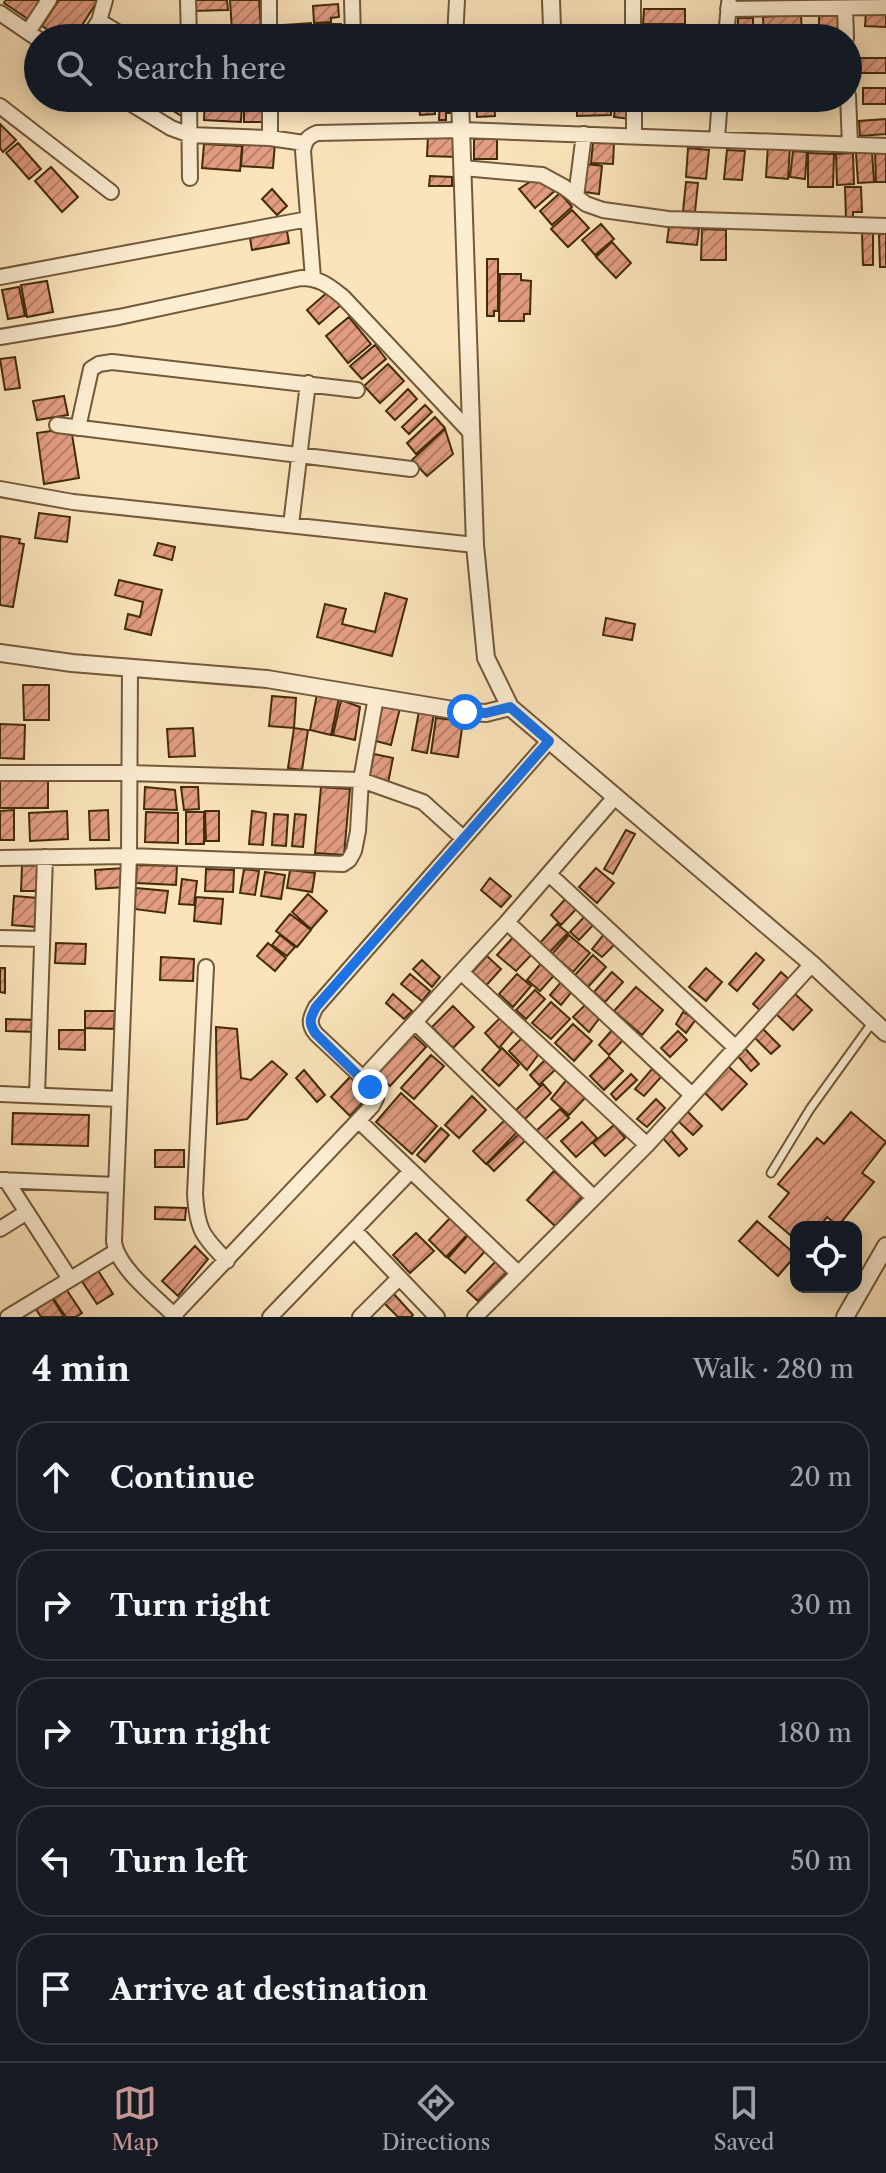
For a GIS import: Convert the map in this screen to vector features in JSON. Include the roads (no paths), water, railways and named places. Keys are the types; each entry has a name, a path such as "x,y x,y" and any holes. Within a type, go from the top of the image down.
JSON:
{"street":[{"path":"38,24 49,0"},
{"path":"97,24 105,0"},
{"path":"188,0 189,24"},
{"path":"269,0 269,24"},
{"path":"352,0 353,24"},
{"path":"456,24 457,0"},
{"path":"551,0 552,24"},
{"path":"633,0 633,24"},
{"path":"729,5 886,7"},
{"path":"845,8 846,24"},
{"path":"0,13 24,30"},
{"path":"99,21 104,24"},
{"path":"0,106 111,192"},
{"path":"145,112 190,135 270,138 304,143 317,133 461,130 886,146"},
{"path":"189,112 190,178"},
{"path":"270,112 270,138"},
{"path":"460,112 475,545 486,658 510,707 812,964 880,1027"},
{"path":"634,112 634,136"},
{"path":"717,139 719,112"},
{"path":"849,112 850,145"},
{"path":"576,197 584,134"},
{"path":"304,143 313,278"},
{"path":"463,168 542,175 586,204 603,210 668,219 886,226"},
{"path":"0,277 308,219"},
{"path":"0,337 313,278 343,297 472,434"},
{"path":"78,428 91,369 112,362 357,390"},
{"path":"291,525 308,383"},
{"path":"57,425 411,469"},
{"path":"0,489 73,502 475,545"},
{"path":"0,653 267,679 465,712 486,713 510,707"},
{"path":"130,667 129,856 115,1252 174,1317 359,1121 376,1098 365,1080 311,1027 310,1017 316,1007 549,741"},
{"path":"0,858 129,856 343,864 354,851 358,831 361,780 376,697"},
{"path":"0,773 129,773 361,780 423,802 463,838"},
{"path":"365,1080 367,1074 507,922 615,797"},
{"path":"37,1095 45,857"},
{"path":"549,874 736,1048"},
{"path":"507,922 692,1095"},
{"path":"0,938 42,939"},
{"path":"475,1317 647,1145 812,964"},
{"path":"206,967 195,1194 197,1221 207,1241 227,1261"},
{"path":"461,972 647,1145"},
{"path":"415,1022 593,1197"},
{"path":"0,1094 119,1099"},
{"path":"359,1121 518,1273"},
{"path":"270,1317 410,1172"},
{"path":"3,1180 115,1185"},
{"path":"3,1180 70,1279"},
{"path":"0,1229 27,1212"},
{"path":"354,1230 437,1317"},
{"path":"845,1317 886,1246"},
{"path":"8,1317 115,1252"},
{"path":"360,1317 399,1278"}],"lane":[{"path":"771,1173 810,1109 880,1027"}]}
